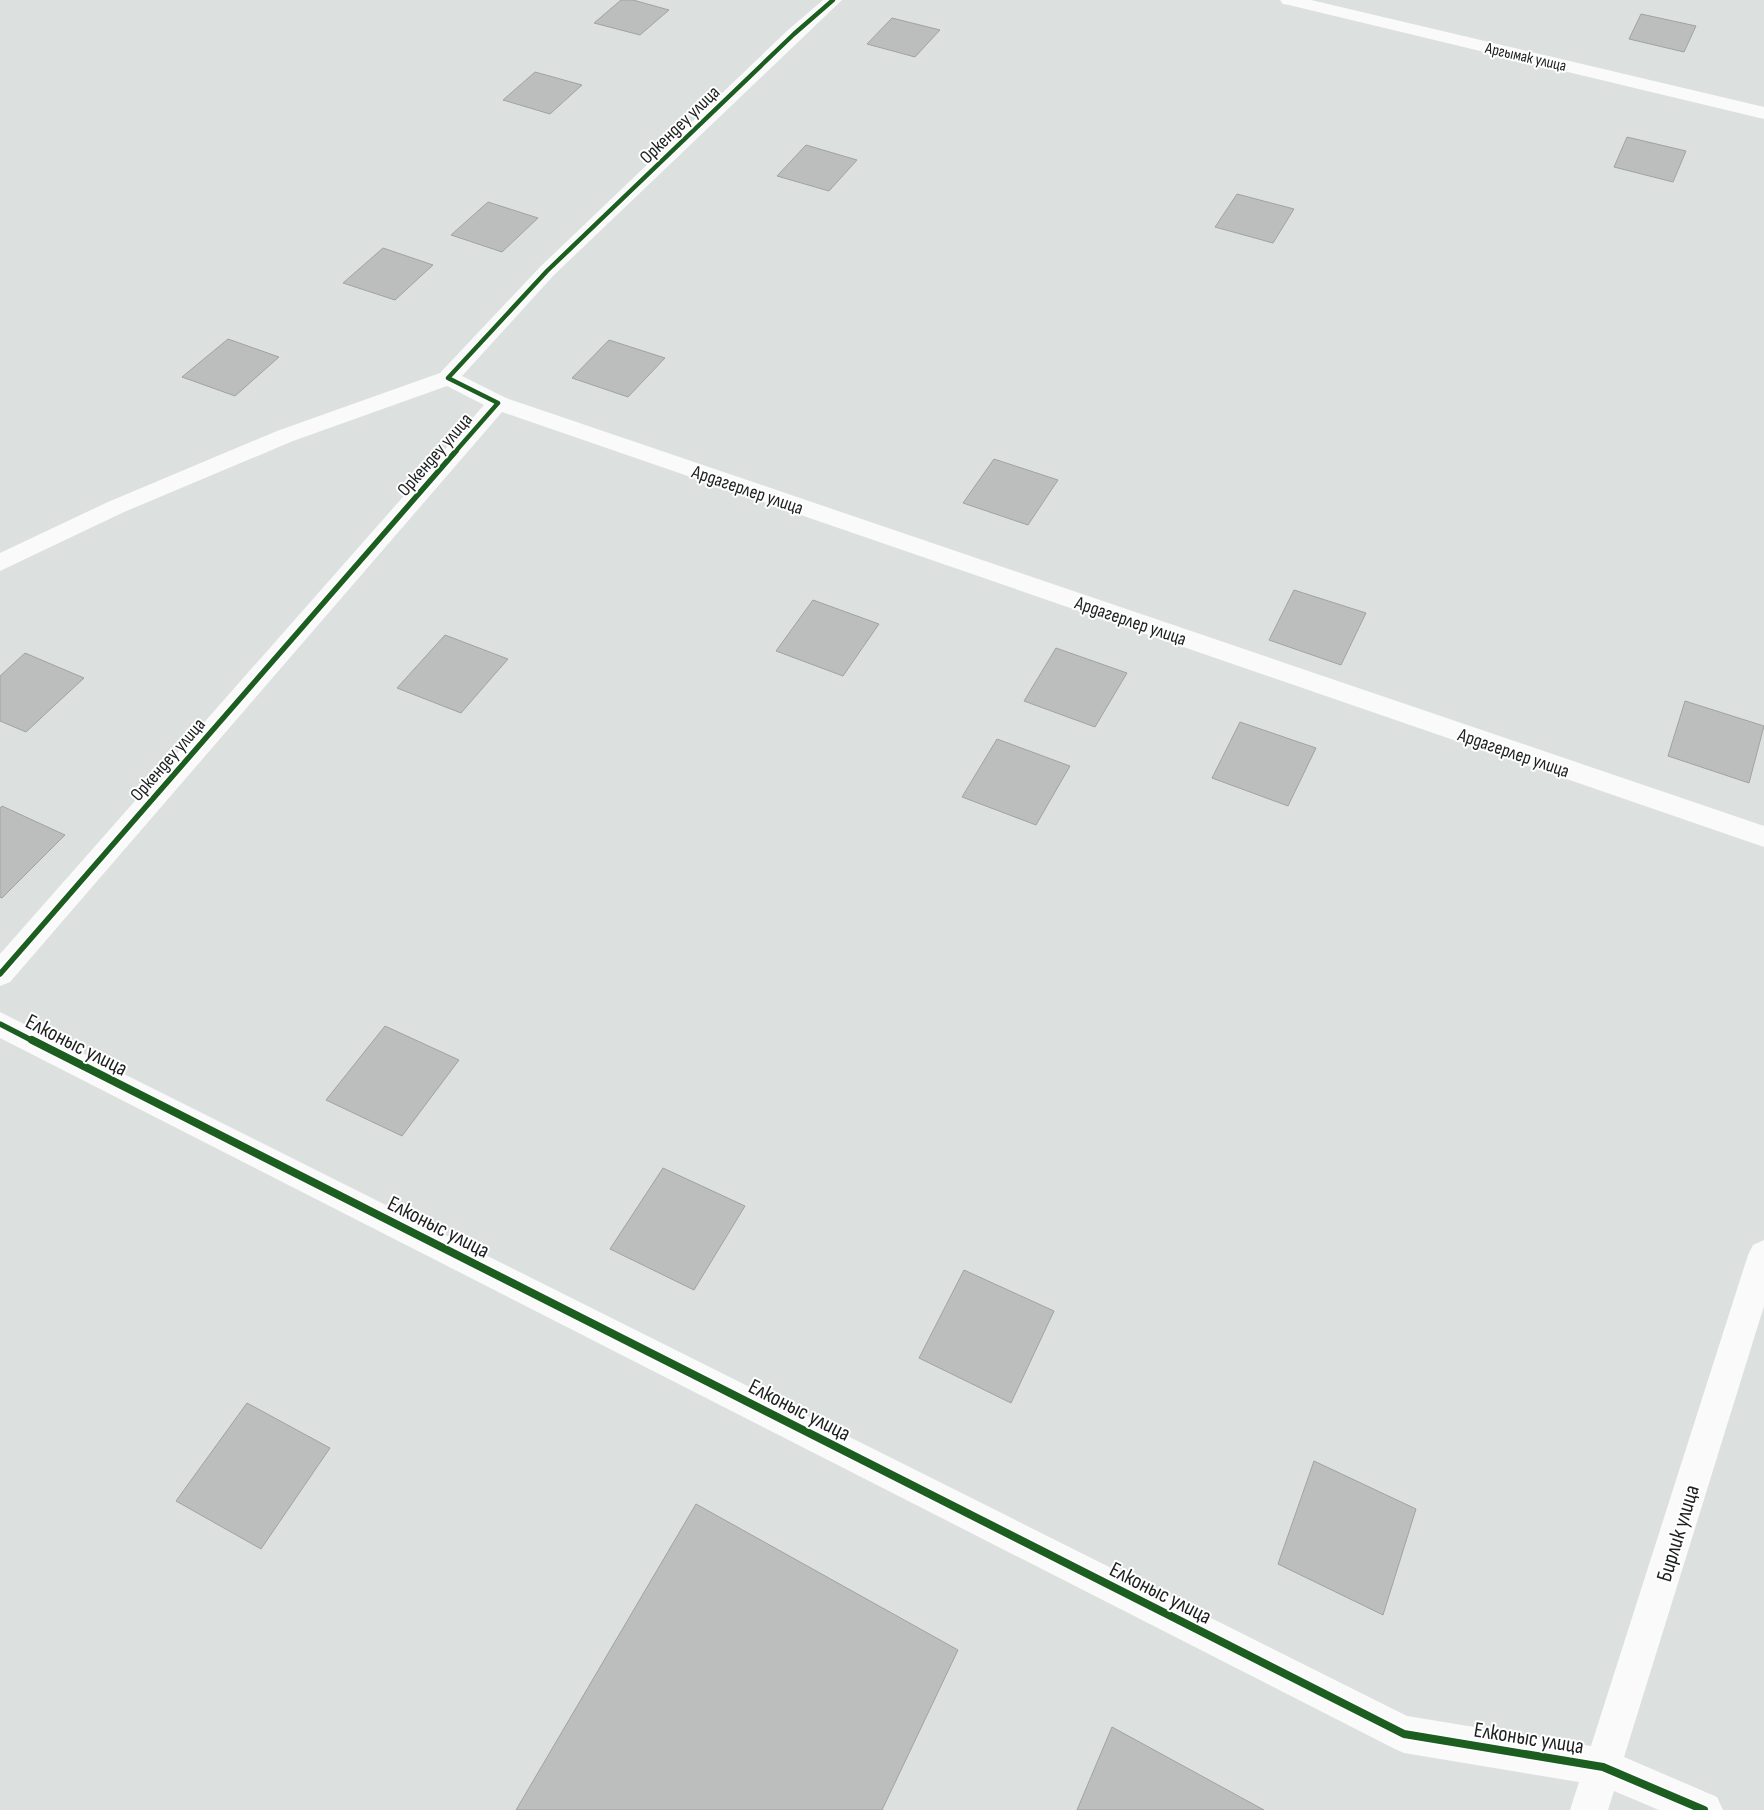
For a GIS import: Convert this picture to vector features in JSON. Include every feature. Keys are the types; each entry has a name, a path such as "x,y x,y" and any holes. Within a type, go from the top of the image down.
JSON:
{"street":[{"name":"Оркендеу улица","path":"0,974 498,403 448,378 547,271 794,34 833,0"},
{"name":"Аргымак улица","path":"1289,0 1764,113"},
{"path":"0,563 116,507 285,436 448,378"},
{"name":"Ардагерлер улица","path":"498,403 1764,837"},
{"name":"Елконыс улица","path":"0,1024 1404,1734 1603,1767 1704,1810"},
{"name":"Бирлик улица","path":"1589,1810 1764,1255"}],"building":[{"path":"621,0 633,0 669,10 640,35 594,23"},
{"path":"1641,14 1696,26 1684,52 1629,39"},
{"path":"892,18 940,30 915,57 867,44"},
{"path":"535,72 582,85 550,114 503,100"},
{"path":"1627,137 1686,151 1673,182 1614,167"},
{"path":"806,145 857,160 829,191 777,176"},
{"path":"1237,194 1294,209 1273,243 1215,227"},
{"path":"488,202 538,218 502,252 451,235"},
{"path":"383,248 433,265 395,300 343,283"},
{"path":"228,339 279,357 235,396 182,377"},
{"path":"609,340 665,358 628,397 572,378"},
{"path":"994,459 1058,480 1028,525 963,503"},
{"path":"1294,590 1366,613 1341,665 1269,640"},
{"path":"813,600 879,624 843,676 776,651"},
{"path":"445,635 508,659 461,713 397,688"},
{"path":"1056,648 1127,673 1095,727 1024,701"},
{"path":"25,653 84,678 26,732 0,721 0,676"},
{"path":"1685,701 1764,726 1749,783 1668,756"},
{"path":"1240,722 1316,748 1288,806 1212,778"},
{"path":"997,739 1070,766 1036,825 962,797"},
{"path":"2,806 65,835 2,898 0,897 0,808"},
{"path":"385,1026 459,1060 402,1136 326,1100"},
{"path":"663,1168 745,1206 694,1290 610,1249"},
{"path":"964,1270 1054,1311 1011,1403 919,1358"},
{"path":"247,1403 330,1448 261,1549 176,1501"},
{"path":"1314,1461 1416,1509 1383,1615 1278,1564"},
{"path":"696,1504 958,1650 882,1810 516,1810"},
{"path":"1112,1727 1264,1810 1077,1810"}],"cycle path":[{"path":"0,974 498,403 448,378 547,271 794,34 833,0"},
{"path":"0,1024 1404,1734 1603,1767 1704,1810"}]}
